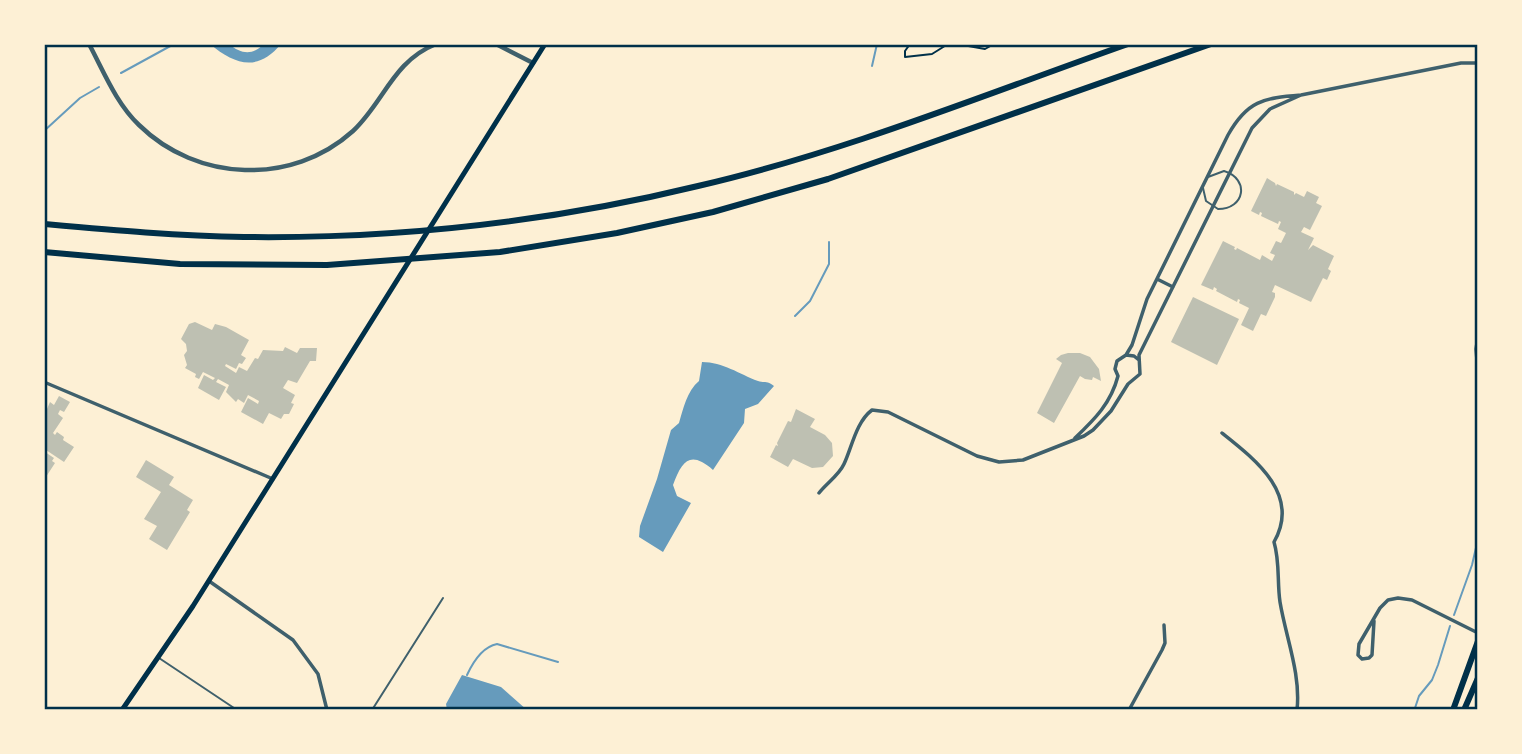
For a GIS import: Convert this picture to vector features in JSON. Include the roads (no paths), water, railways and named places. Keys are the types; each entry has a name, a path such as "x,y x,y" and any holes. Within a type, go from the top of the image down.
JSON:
{"highway":[{"path":"44,224 185,235 314,237 468,227 572,212 690,188 800,159 1128,44"},
{"path":"44,253 180,264 327,265 500,252 617,233 713,212 828,179 1211,44"},
{"path":"1453,710 1478,641"},
{"path":"1464,710 1478,678"}],"main road":[{"path":"122,710 209,581 545,44"}],"street":[{"path":"89,44 125,108 149,134 172,150 199,162 242,171 269,170 294,164 330,148 363,120 405,63 436,44"},
{"path":"496,44 533,63"},
{"path":"1126,355 1137,335 1143,309 1157,279 1232,128 1244,111 1264,99 1301,95 1478,62"},
{"path":"819,493 843,466 852,442 866,415 872,410 888,412 963,450 990,460 1023,460 1084,436 1104,419 1141,371 1139,360 1258,119 1270,109 1301,95"},
{"path":"1157,279 1173,287"},
{"path":"1478,335 1478,372"},
{"path":"1073,439 1104,408 1114,390 1118,376 1115,365 1119,358 1126,355 1135,356 1139,360"},
{"path":"1118,376 1132,380"},
{"path":"44,382 273,479"},
{"path":"1222,433 1268,475 1281,502 1282,528 1274,542 1279,559 1280,599 1298,688 1297,710"},
{"path":"209,581 282,629 298,645 318,674 327,710"},
{"path":"1374,621 1372,655 1369,659 1362,659 1358,654 1359,644 1383,604 1393,599 1405,598 1478,633"},
{"path":"1129,710 1165,643 1164,625"}],"lane":[{"path":"1203,187 1206,201 1213,207 1224,209 1239,199 1241,187 1230,173 1218,172 1207,178"},
{"path":"372,710 443,598"},
{"path":"159,658 237,710"}],"water":[{"path":"210,44 229,44 238,50 251,52 264,44 281,44 264,59 246,62 228,57"},
{"path":"702,362 724,366 774,386 758,404 745,409 744,423 713,470 698,461 684,464 673,485 677,496 691,503 663,552 639,537 640,526 671,430 679,423 688,395 699,381"},
{"path":"462,675 501,687 527,710 447,710 446,704"}],"waterway":[{"path":"121,73 174,44"},
{"path":"872,66 877,44"},
{"path":"44,131 80,98 99,87"},
{"path":"795,316 810,301 829,264 829,242"},
{"path":"1454,615 1472,565 1478,539"},
{"path":"1411,710 1415,708 1419,696 1432,680 1450,626"},
{"path":"467,675 482,652 497,644 558,662"}]}
